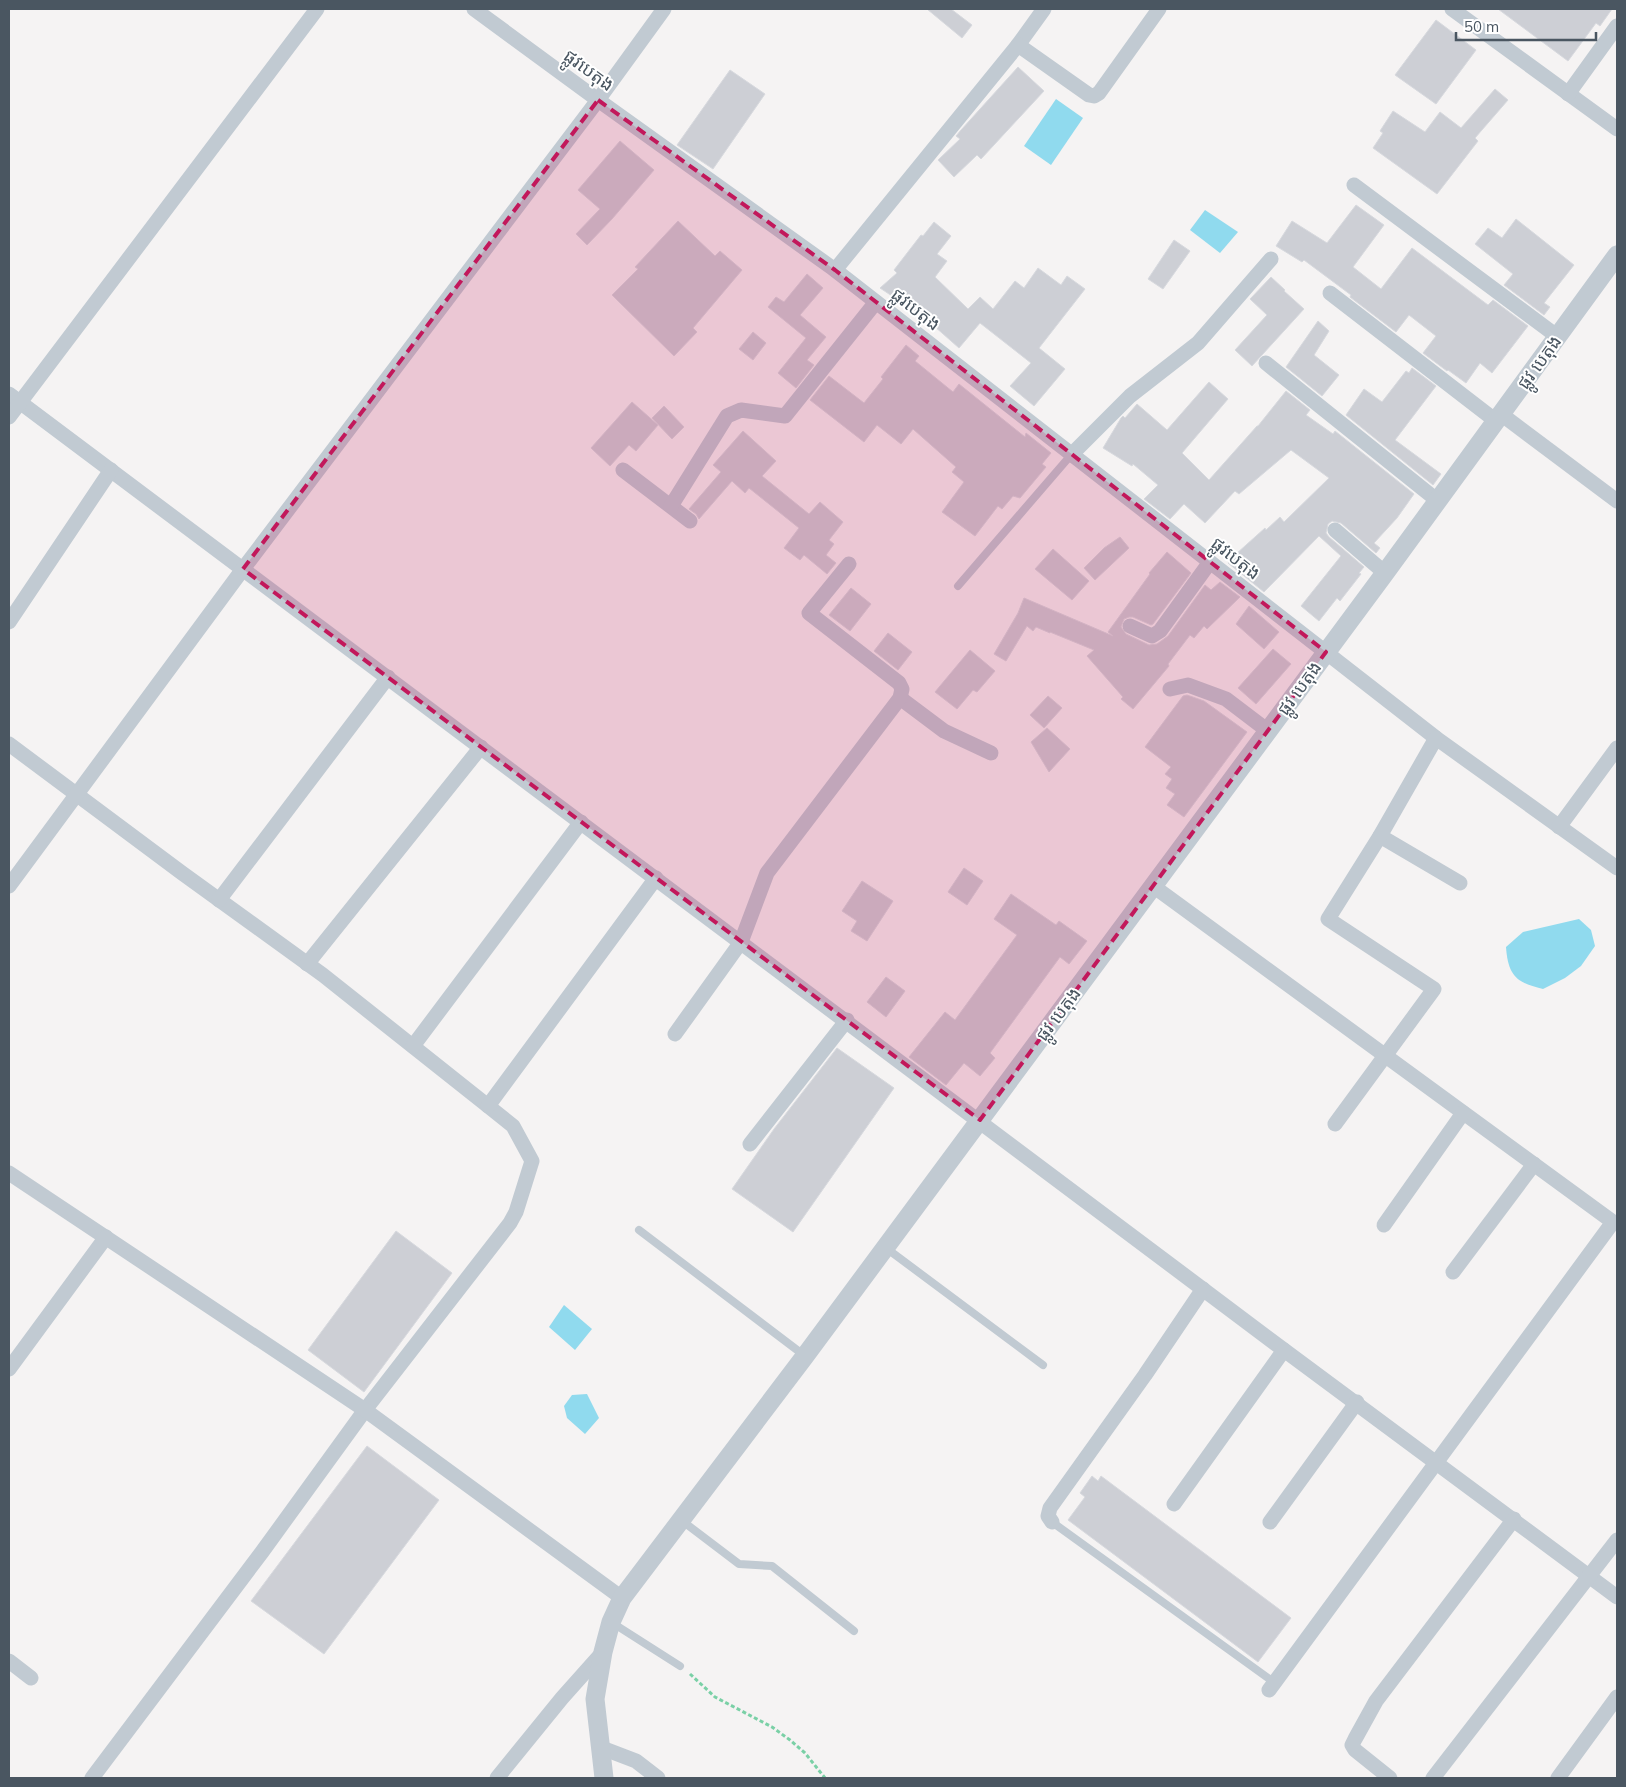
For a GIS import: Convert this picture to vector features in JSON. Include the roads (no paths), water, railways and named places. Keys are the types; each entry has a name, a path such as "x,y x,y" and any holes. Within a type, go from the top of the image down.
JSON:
{"street":[{"path":"9,417 14,398 317,9"},
{"name":"ផ្លូវបេតុង","path":"474,9 835,270 1436,738 1617,868"},
{"path":"9,886 243,569 598,100 664,9"},
{"path":"835,270 1018,45 1044,9"},
{"path":"1018,45 1089,95 1094,96 1159,9"},
{"path":"1461,11 1568,94 1617,129"},
{"path":"1568,94 1617,26"},
{"path":"1354,185 1558,337"},
{"name":"ផ្លូវ បេតុង","path":"604,1778 596,1699 603,1652 611,1622 622,1598 806,1356 1617,256"},
{"path":"1071,455 1130,396 1198,343 1271,259"},
{"path":"1330,294 1498,418 1617,501"},
{"path":"671,506 727,416 741,410 785,416 876,302"},
{"path":"1266,363 1438,501"},
{"path":"14,398 847,1020 1284,1350 1357,1402 1617,1596"},
{"path":"9,622 111,470"},
{"path":"623,470 690,520"},
{"path":"1335,530 1385,573"},
{"path":"1130,626 1152,636 1160,631 1210,562"},
{"path":"676,1034 741,942 767,873 900,698 902,689 899,683 809,613 849,564"},
{"path":"219,900 388,677"},
{"path":"1170,689 1188,685 1226,699 1268,731"},
{"path":"900,698 944,731 992,753"},
{"path":"1335,1124 1434,988 1328,919 1380,836 1436,738"},
{"path":"9,744 308,964 413,1046 512,1126 532,1161 516,1212 510,1223 365,1410 262,1552 92,1778"},
{"path":"308,964 481,747"},
{"path":"1559,827 1617,748"},
{"path":"413,1046 581,822"},
{"path":"1380,836 1460,883"},
{"path":"488,1106 656,878"},
{"path":"1153,886 1613,1222 1272,1686"},
{"path":"750,1144 847,1020"},
{"path":"1384,1225 1463,1113"},
{"path":"1453,1272 1534,1164"},
{"path":"9,1173 365,1410 622,1598"},
{"path":"9,1369 106,1237"},
{"path":"1052,1522 1048,1516 1050,1508 1203,1289"},
{"path":"1174,1504 1284,1350"},
{"path":"1270,1522 1357,1402"},
{"path":"1390,1778 1354,1750 1352,1745 1376,1700 1514,1519"},
{"path":"1433,1778 1617,1540"},
{"path":"497,1778 562,1698 603,1652"},
{"path":"9,1661 31,1678"},
{"path":"1558,1778 1617,1697"},
{"path":"602,1748 636,1761 658,1778"}],"lane":[{"path":"958,586 1071,455"},
{"path":"639,1230 806,1356"},
{"path":"886,1247 1043,1365"},
{"path":"681,1520 739,1564 772,1566 854,1631"},
{"path":"1052,1522 1272,1686"},
{"path":"611,1622 680,1666"}],"water":[{"path":"1056,99 1083,118 1051,165 1024,146"},
{"path":"1205,210 1238,232 1220,253 1190,230"},
{"path":"1579,919 1591,930 1595,946 1581,966 1565,978 1543,989 1526,984 1515,976 1509,965 1506,947 1523,932"},
{"path":"564,1305 592,1329 575,1350 549,1327"},
{"path":"587,1394 599,1418 585,1434 567,1418 564,1406 572,1395"}]}
